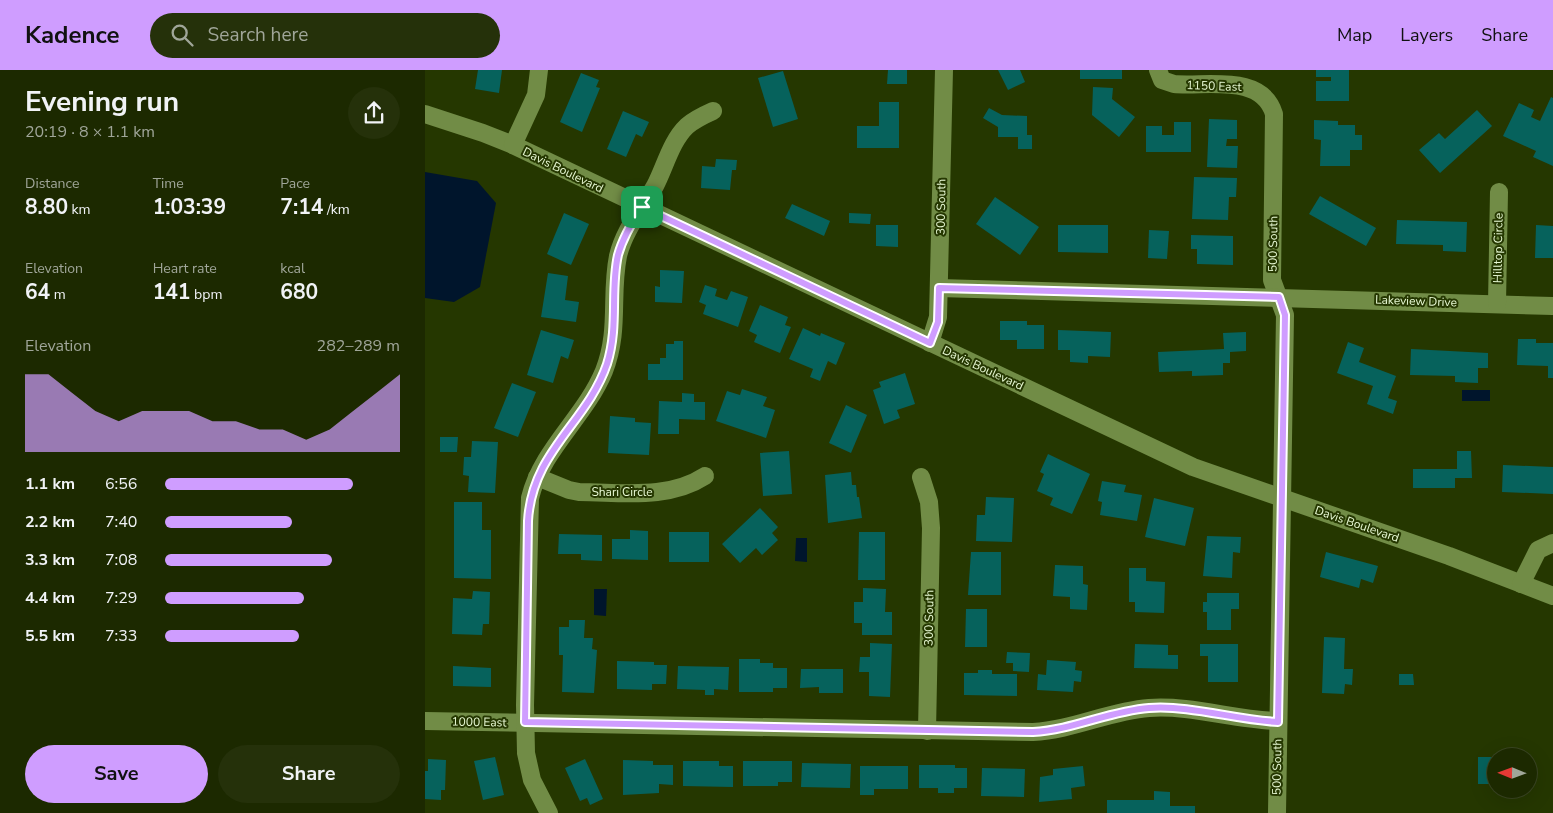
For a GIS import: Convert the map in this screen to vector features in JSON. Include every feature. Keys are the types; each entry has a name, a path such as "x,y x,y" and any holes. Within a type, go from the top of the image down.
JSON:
{"street":[{"path":"513,145 536,95 539,70"},
{"name":"300 South","path":"930,343 938,322 944,70"},
{"name":"1150 East","path":"1160,75 1173,84 1244,87 1251,88 1264,96"},
{"name":"500 South","path":"1264,96 1272,108 1275,121 1272,280 1285,315 1277,813"},
{"path":"549,813 532,780 528,767 525,722 528,516 537,477 547,458 603,373 614,332 618,257 625,235 682,133 699,118 713,111"},
{"name":"Davis Boulevard","path":"425,114 513,145 1193,467 1449,556 1553,596"},
{"name":"Hilltop Circle","path":"1497,304 1499,192"},
{"name":"Lakeview Drive","path":"939,288 1553,306"},
{"name":"Shari Circle","path":"537,477 579,492 661,492 692,485 705,476"},
{"name":"300 South","path":"921,477 929,502 931,528 927,731"},
{"path":"1521,584 1538,550 1553,543"},
{"name":"1000 East","path":"425,721 1046,732 1073,727 1127,711 1151,708 1175,709 1278,722"}],"water":[{"path":"425,172 477,181 496,203 480,287 454,302 425,298"},
{"path":"1462,390 1490,390 1490,401 1462,401"},
{"path":"796,538 807,538 807,562 795,561"},
{"path":"594,589 607,589 606,616 594,615"}],"building":[{"path":"478,70 502,70 499,93 475,89"},
{"path":"888,70 907,70 907,84 887,84"},
{"path":"998,70 1020,70 1025,82 1008,90"},
{"path":"1080,70 1122,70 1122,79 1080,79"},
{"path":"1316,70 1349,70 1349,101 1316,101 1316,81 1331,81 1331,77 1316,77"},
{"path":"783,71 798,119 773,127 758,78"},
{"path":"581,73 599,80 596,87 600,88 582,132 560,122"},
{"path":"1093,87 1113,88 1112,99 1135,117 1119,137 1092,115"},
{"path":"1551,97 1553,98 1553,166 1533,157 1536,151 1503,136 1519,103 1534,110 1531,117 1540,121"},
{"path":"879,102 899,102 899,148 857,148 857,126 879,126"},
{"path":"989,108 1002,115 1027,116 1027,135 1032,135 1032,149 1018,149 1018,137 998,137 998,127 983,118"},
{"path":"1477,110 1492,126 1440,173 1419,150 1439,133 1445,139"},
{"path":"623,111 649,122 642,137 636,134 626,157 607,149"},
{"path":"1209,119 1237,120 1237,139 1227,139 1226,146 1238,146 1237,168 1207,167"},
{"path":"1314,120 1338,121 1338,125 1355,125 1355,135 1362,135 1362,150 1350,150 1350,166 1320,166 1321,140 1314,139"},
{"path":"1174,122 1191,122 1191,152 1146,152 1146,126 1162,126 1162,135 1174,135"},
{"path":"716,159 737,160 736,170 732,170 730,190 701,188 702,166 715,167"},
{"path":"1194,177 1237,178 1236,197 1229,197 1228,220 1192,219"},
{"path":"1320,196 1376,228 1366,246 1309,214"},
{"path":"995,197 1039,227 1020,255 976,224"},
{"path":"792,204 830,221 824,236 785,218"},
{"path":"564,213 589,224 571,265 547,254"},
{"path":"849,213 871,214 870,224 849,223"},
{"path":"1397,220 1467,222 1466,252 1443,251 1443,245 1396,244"},
{"path":"876,225 898,225 898,247 876,246"},
{"path":"1058,225 1108,225 1108,253 1058,252"},
{"path":"1536,225 1553,226 1553,258 1535,258"},
{"path":"1149,230 1169,231 1167,259 1148,258"},
{"path":"1191,235 1233,236 1233,265 1197,264 1197,249 1191,249"},
{"path":"660,270 684,271 682,303 655,302 655,286 660,287"},
{"path":"548,273 568,276 565,300 579,302 576,322 541,317"},
{"path":"705,285 717,289 715,296 727,300 731,291 748,297 738,327 703,314 706,305 699,302"},
{"path":"760,305 788,317 785,325 791,327 780,353 754,342 757,335 749,331"},
{"path":"1000,321 1027,321 1027,325 1044,325 1044,349 1017,349 1017,340 1000,340"},
{"path":"803,328 820,336 821,333 845,343 836,365 828,361 820,381 810,377 813,369 789,359"},
{"path":"541,330 574,340 568,359 561,356 553,383 527,375"},
{"path":"1058,330 1111,332 1110,357 1088,356 1088,363 1070,362 1070,350 1058,350"},
{"path":"1246,332 1246,351 1230,352 1230,363 1223,363 1223,375 1192,376 1192,371 1159,372 1158,352 1224,349 1223,333"},
{"path":"1518,339 1536,339 1536,343 1553,343 1553,378 1548,378 1548,366 1517,365"},
{"path":"674,341 683,341 683,380 648,380 648,364 660,364 660,358 666,358 666,344 674,344"},
{"path":"1348,342 1364,348 1359,362 1396,376 1388,398 1397,401 1393,414 1367,404 1373,386 1337,373"},
{"path":"1411,349 1488,353 1488,368 1478,368 1478,383 1455,382 1455,376 1410,375"},
{"path":"905,373 915,404 897,410 900,418 884,424 873,390 881,387 879,382"},
{"path":"512,383 536,392 518,437 494,428"},
{"path":"742,389 767,397 763,406 775,410 766,438 716,421 727,391 740,395"},
{"path":"682,393 694,394 694,402 705,402 705,420 679,419 679,434 658,434 659,401 682,402"},
{"path":"846,405 867,415 851,453 829,443"},
{"path":"610,416 635,418 635,422 651,423 649,455 608,453"},
{"path":"440,437 458,437 457,452 440,452"},
{"path":"472,441 498,442 495,493 468,492 469,476 463,475 464,457 471,457"},
{"path":"789,451 792,494 763,496 760,453"},
{"path":"1457,451 1471,451 1472,478 1455,478 1455,488 1413,488 1413,469 1457,469"},
{"path":"1048,454 1090,474 1072,514 1050,505 1053,498 1037,491 1044,474 1040,472"},
{"path":"1503,465 1553,467 1553,494 1502,492"},
{"path":"851,472 852,485 856,485 862,518 828,523 825,475"},
{"path":"1102,481 1126,485 1124,492 1142,495 1137,521 1100,515 1102,502 1098,501"},
{"path":"986,497 1014,498 1012,542 976,541 977,515 985,515"},
{"path":"1154,498 1194,508 1185,546 1145,537"},
{"path":"454,502 482,502 482,530 491,530 491,579 454,578"},
{"path":"760,508 778,527 772,533 778,540 762,555 756,548 740,563 722,544"},
{"path":"630,530 648,531 648,560 612,559 612,539 630,539"},
{"path":"669,532 709,532 709,562 669,562"},
{"path":"859,532 885,532 885,580 858,580"},
{"path":"559,534 602,535 602,561 581,560 581,554 558,554"},
{"path":"1207,536 1241,537 1240,553 1233,552 1232,578 1203,576"},
{"path":"971,552 1001,552 1001,595 968,595"},
{"path":"1326,552 1378,566 1373,583 1361,579 1359,588 1320,577"},
{"path":"1055,565 1083,566 1083,584 1088,585 1087,610 1070,609 1070,597 1053,596"},
{"path":"1129,568 1146,568 1146,581 1165,582 1164,613 1135,612 1135,602 1129,602"},
{"path":"863,588 886,589 885,612 892,612 892,635 862,635 862,623 854,623 854,602 863,602"},
{"path":"473,591 490,592 489,624 483,624 482,635 452,634 453,598 472,599"},
{"path":"1207,593 1239,593 1239,609 1231,609 1231,630 1207,630 1207,612 1203,612 1203,602 1207,602"},
{"path":"966,609 987,609 987,647 965,647"},
{"path":"569,620 585,620 584,638 593,638 592,649 597,650 594,693 562,692 563,655 559,655 559,627 569,627"},
{"path":"1324,637 1345,638 1344,669 1353,669 1352,685 1345,684 1344,694 1322,693"},
{"path":"870,643 892,644 890,697 869,696 869,672 859,672 860,657 870,657"},
{"path":"1135,644 1168,645 1168,655 1178,655 1178,669 1134,668"},
{"path":"1200,644 1238,644 1238,682 1208,682 1208,656 1200,656"},
{"path":"1007,652 1030,653 1029,672 1013,671 1013,663 1006,663"},
{"path":"739,659 760,659 760,663 773,663 773,668 787,668 787,688 773,688 773,692 739,692"},
{"path":"1047,660 1076,662 1075,670 1082,671 1081,682 1074,681 1073,692 1037,690 1038,674 1046,675"},
{"path":"617,661 654,662 654,665 667,665 666,684 652,684 652,690 617,689"},
{"path":"453,666 491,668 491,687 453,686"},
{"path":"678,666 729,667 728,690 714,689 714,695 705,695 705,690 677,689"},
{"path":"801,669 843,669 843,693 819,693 819,687 800,688"},
{"path":"978,670 992,670 992,674 1017,674 1017,696 964,695 964,673 978,673"},
{"path":"1399,674 1413,674 1414,685 1399,685"},
{"path":"495,757 504,795 483,800 474,761"},
{"path":"1478,757 1487,757 1487,784 1478,784"},
{"path":"428,759 446,760 445,790 441,790 441,800 425,799 425,771 428,771"},
{"path":"585,759 603,799 590,805 587,798 580,801 565,768"},
{"path":"623,760 653,761 653,765 673,765 673,785 659,784 659,793 623,795"},
{"path":"683,761 719,761 719,766 733,766 733,787 683,786"},
{"path":"743,761 792,761 792,782 778,782 778,786 743,786"},
{"path":"802,763 851,764 850,788 801,787"},
{"path":"919,765 955,765 955,768 967,768 967,788 954,788 954,793 938,793 938,788 919,788"},
{"path":"860,766 908,766 908,789 874,789 874,795 860,795"},
{"path":"1083,766 1085,786 1071,788 1072,799 1039,802 1040,777 1053,775 1053,769"},
{"path":"982,768 1025,769 1024,797 981,796"},
{"path":"1154,791 1170,792 1170,806 1195,806 1195,813 1107,813 1107,800 1154,800"}],"route":[{"path":"642,207 930,343 938,322 939,288 1279,297 1285,315 1278,722 1175,709 1151,708 1115,714 1073,727 1046,732 525,722 530,498 537,477 547,458 593,392 607,364 614,332 618,257 625,235 642,207"}]}
